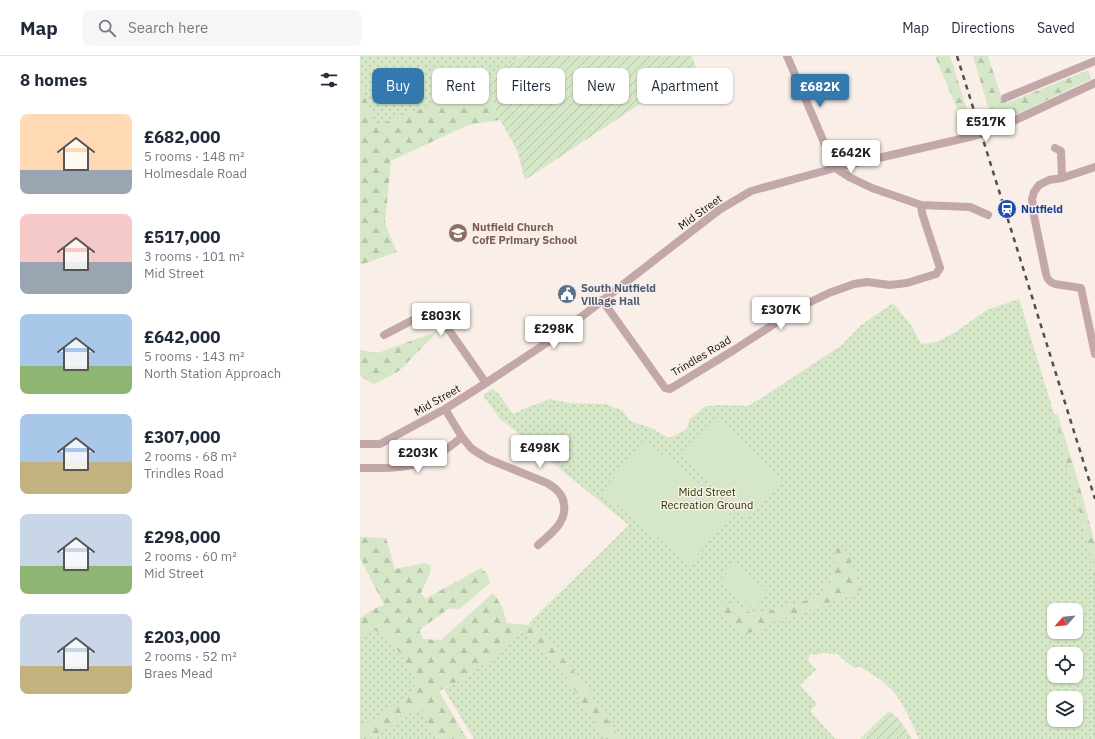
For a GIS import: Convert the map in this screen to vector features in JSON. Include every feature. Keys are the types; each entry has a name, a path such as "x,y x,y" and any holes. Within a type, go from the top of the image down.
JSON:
{"street":[{"path":"787,56 835,168 849,177 872,188 922,205 970,207 988,215"},
{"path":"1005,98 1095,64"},
{"name":"Mid Street","path":"360,444 380,444 445,409 486,383 554,338 719,210 751,191 835,168 966,138 994,130 1095,83"},
{"path":"1055,148 1061,151 1062,178"},
{"path":"1095,167 1062,178 1049,180 1039,185 1034,192 1032,199 1047,279 1055,284 1081,288 1095,354"},
{"name":"Trindles Road","path":"602,300 666,388 670,389 802,306 829,293 854,284 867,282 890,285 907,283 936,274 940,268 922,213 922,205"},
{"path":"384,335 432,310 451,333 486,383"},
{"path":"445,409 462,437 471,448 484,457 547,483 558,490 564,500 564,516 555,530 538,545"},
{"path":"360,468 404,466 419,463 443,452 462,437"}],"green space":[{"path":"360,56 520,56 505,68 497,68 497,75 489,82 489,68 432,68 432,104 434,104 376,126 360,83"},
{"path":"521,56 692,56 696,67 637,68 637,104 640,104 525,180 517,150 500,120 489,92 489,82 497,75 497,104 565,104 565,68 506,68"},
{"path":"935,56 950,56 968,112 960,116"},
{"path":"973,56 988,56 1002,99 1007,103 1088,70 1091,79 989,128 986,120 991,117"},
{"path":"360,83 376,126 434,104 489,104 489,92 500,120 468,125 391,161 385,224 397,252 360,265"},
{"name":"Midd Street Recreation Ground","path":"1019,299 1054,414 1095,570 1095,739 919,739 900,701 885,683 859,666 856,669 838,654 823,653 815,655 811,653 808,659 810,664 817,669 800,685 817,704 810,711 835,739 621,739 573,670 531,621 629,525 500,419 483,395 492,389 498,393 513,414 550,399 569,403 606,404 623,411 630,421 651,428 669,438 686,430 690,419 706,406 748,406 763,397 842,345 860,326 893,303 911,325 921,344 937,342 954,333 987,310","holes":["836,543 861,589 857,592 813,609 771,622 757,631 734,604 753,614 763,613 820,596 834,573"]},
{"path":"438,331 399,371 374,384 360,376 360,350 378,353"},
{"path":"1054,414 1058,415 1095,543 1095,570"},
{"path":"715,418 781,482 746,517 680,453"},
{"name":"Midd Street Recreation Ground","path":"644,440 733,510 691,564 602,493"},
{"path":"360,537 386,538 395,569 424,563 431,566 430,573 421,593 425,599 481,568 487,574 490,583 458,610 450,608 419,630 423,639 441,640 493,593 502,606 507,623 528,625 531,621 573,670 621,739 606,739 566,677 523,631 505,648 469,675 439,691 467,739 441,739 429,726 420,707 369,739 360,739 360,729 402,701 414,690 414,676 403,657 385,635 372,629 360,636 360,618 384,605 360,558"},
{"path":"836,543 850,558 861,589 857,592 813,609 771,622 757,631 748,633 741,630 721,610 721,602 734,604 753,614 763,613 820,596 834,573"},
{"path":"734,563 769,592 755,610 720,581"},
{"path":"372,629 385,635 403,657 414,676 414,690 402,701 360,729 360,636"},
{"path":"523,631 566,677 606,739 474,739 444,689 469,675 505,648"},
{"path":"420,707 430,727 441,739 369,739"},
{"path":"888,712 894,714 912,739 860,739 873,726"}],"railway":[{"path":"957,56 1095,499"}],"place":[{"name":"Nutfield","path":"1007,209"},
{"name":"Nutfield Church CofE Primary School","path":"458,233"},
{"name":"South Nutfield Village Hall","path":"567,294"}]}
